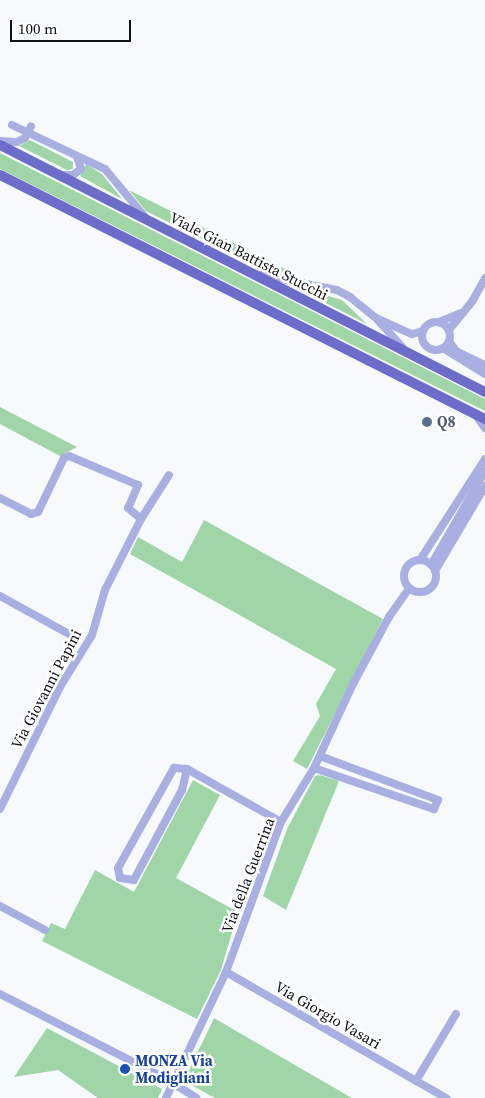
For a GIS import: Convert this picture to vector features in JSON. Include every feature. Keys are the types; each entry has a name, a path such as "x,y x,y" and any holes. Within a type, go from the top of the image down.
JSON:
{"main road":[{"name":"Viale Gian Battista Stucchi","path":"0,143 57,175 485,392"},
{"path":"0,175 485,419"},
{"path":"0,180 25,187"}],"street":[{"path":"12,125 30,130 55,145 106,169 149,222"},
{"path":"0,143 17,142 30,130"},
{"path":"49,135 55,145"},
{"path":"57,175 78,172 81,162 76,155"},
{"path":"246,272 337,290 350,296 376,318 408,353"},
{"path":"446,344 449,330 473,300 485,278"},
{"path":"376,318 412,334 422,331 428,324 461,314"},
{"path":"439,322 449,330"},
{"path":"422,331 425,345 434,349 446,344"},
{"path":"446,344 485,365"},
{"path":"446,344 485,374"},
{"path":"472,412 485,428"},
{"path":"0,498 31,514 38,512 64,458 69,456 138,485 128,508 141,519"},
{"path":"485,458 420,560 406,568 404,578 410,588 420,592 430,588 435,580 433,568 485,471"},
{"name":"Via Giovanni Papini","path":"0,808 60,687 92,635 105,590 141,519 169,475"},
{"path":"433,568 485,486"},
{"path":"420,560 433,568"},
{"name":"Via della Guerrina","path":"166,1098 226,972 281,822 314,768 353,684 389,617 410,588"},
{"path":"0,596 76,638"},
{"path":"314,768 434,810 438,800 320,756"},
{"path":"187,769 182,790 134,880 120,878 118,868 168,775 174,768 187,769 281,822"},
{"path":"0,906 45,930"},
{"name":"Via Giorgio Vasari","path":"226,972 446,1098"},
{"path":"0,994 174,1083 196,1098"},
{"path":"416,1081 456,1014"}],"green space":[{"path":"30,140 73,162 73,169 67,170 19,146"},
{"path":"0,153 485,399 485,411 0,169"},
{"path":"86,164 102,174 122,199 80,176"},
{"path":"129,190 301,277 260,268 146,211"},
{"path":"290,285 342,300 367,324"},
{"path":"0,407 77,447 60,456 0,424"},
{"path":"204,520 383,619 307,769 293,761 320,716 316,704 336,669 130,554 138,537 182,562"},
{"path":"320,775 339,781 286,910 263,896 287,829 315,776"},
{"path":"193,780 220,795 176,878 238,912 221,970 197,1019 42,941 51,923 65,929 95,870 134,892"},
{"path":"214,1018 352,1098 215,1098 184,1081"},
{"path":"47,1028 162,1089 158,1098 98,1098 58,1070 14,1077"}],"place":[{"name":"Q8","path":"427,422"},
{"name":"MONZA Via Modigliani","path":"125,1069"}]}
